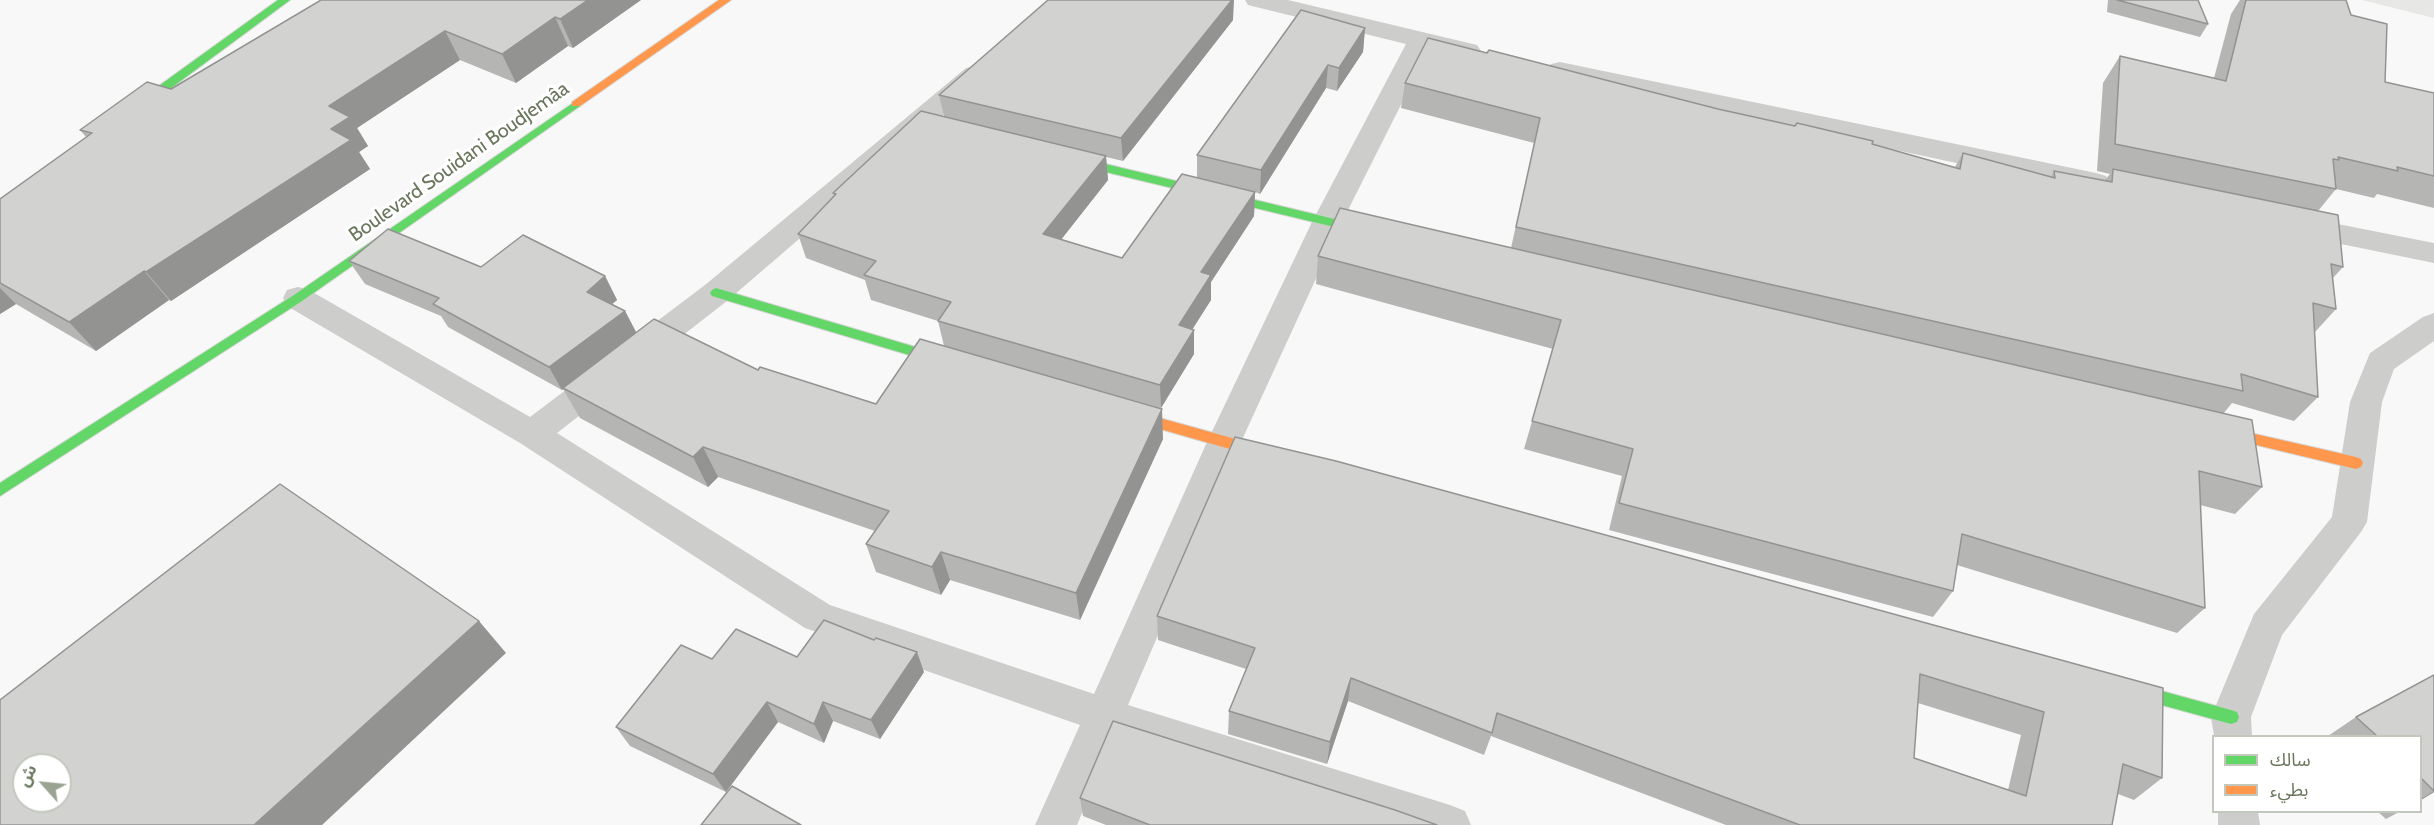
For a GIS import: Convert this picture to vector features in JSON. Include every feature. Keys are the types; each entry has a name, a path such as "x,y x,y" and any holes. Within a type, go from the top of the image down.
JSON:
{"main road":[{"path":"113,125 285,0"},
{"name":"Boulevard Souidani Boudjemâa","path":"0,490 298,298 726,0"},
{"path":"1054,156 1384,235"},
{"path":"716,293 964,366"},
{"path":"1111,409 1294,461"},
{"path":"2194,425 2356,463"},
{"path":"2104,682 2232,727"}],"street":[{"path":"1257,0 1490,56"},
{"path":"1056,825 1224,442 1327,222 1420,41"},
{"path":"532,434 716,293 924,124 998,54"},
{"path":"1537,66 2120,188"},
{"path":"2272,220 2434,253"},
{"path":"298,298 532,434 818,617 1103,715 1450,825"},
{"path":"2232,727 2267,626 2349,522 2366,402 2381,362 2434,325"}],"shaded area":[{"path":"2362,0 2434,0 2434,18"}],"building":[{"path":"321,0 588,0 560,19 555,17 502,54 445,31 329,106 350,117 331,129 351,140 146,272 144,271 69,322 0,283 0,199 92,133 80,130 147,82 171,89"},
{"path":"1048,0 1232,0 1121,138 939,95"},
{"path":"2117,0 2198,0 2208,24"},
{"path":"2246,0 2346,0 2351,15 2387,24 2385,82 2434,93 2434,176 2397,167 2398,171 2338,157 2339,160 2333,159 2336,189 2115,144 2120,56 2226,81"},
{"path":"1301,10 1365,28 1339,68 1328,65 1261,170 1197,155"},
{"path":"1428,38 1487,53 1489,50 1718,109 1795,126 1797,123 1873,141 1872,144 1960,169 1963,153 2055,178 2054,171 2112,182 2113,169 2338,215 2343,267 2331,264 2336,309 2313,303 2318,397 2241,374 2243,391 1516,227 1540,118 1405,83"},
{"path":"921,111 1106,156 1043,234 1122,258 1182,174 1255,192 1201,272 1211,275 1179,325 1194,330 1160,385 938,321 951,302 864,275 876,261 798,234 836,194 833,193"},
{"path":"1340,208 2252,420 2262,487 2199,471 2205,608 1962,534 1953,591 1619,503 1633,449 1532,421 1561,320 1318,256"},
{"path":"388,229 481,267 523,235 605,276 587,292 625,311 549,367 433,304 439,298 349,261"},
{"path":"654,319 758,370 760,367 876,404 920,339 1162,409 1076,593 941,552 932,567 866,544 889,511 703,447 693,457 563,388"},
{"path":"1235,437 1336,461 2163,688 2162,778 2123,764 2112,825 1800,825 1497,713 1492,733 1351,678 1330,742 1229,711 1255,648 1157,616","holes":["1920,674 2044,712 2026,796 1914,758"]},
{"path":"280,484 479,621 254,825 0,825 0,700"},
{"path":"824,620 874,640 876,638 917,652 871,720 823,702 814,724 767,702 713,774 616,727 681,645 712,659 736,629 797,657"},
{"path":"2434,675 2434,791 2422,779 2422,735 2376,735 2356,717"},
{"path":"1113,721 1437,825 1150,825 1080,798"},
{"path":"732,786 801,825 701,825"}],"traffic: fast":[{"path":"128,114 285,0"},
{"path":"0,490 298,298 576,104"},
{"path":"1064,158 1376,233"},
{"path":"716,293 956,364"},
{"path":"2118,686 2231,717"}],"traffic: slow":[{"path":"576,104 726,0"},
{"path":"1120,412 1275,456"},
{"path":"2211,429 2356,463"}]}
